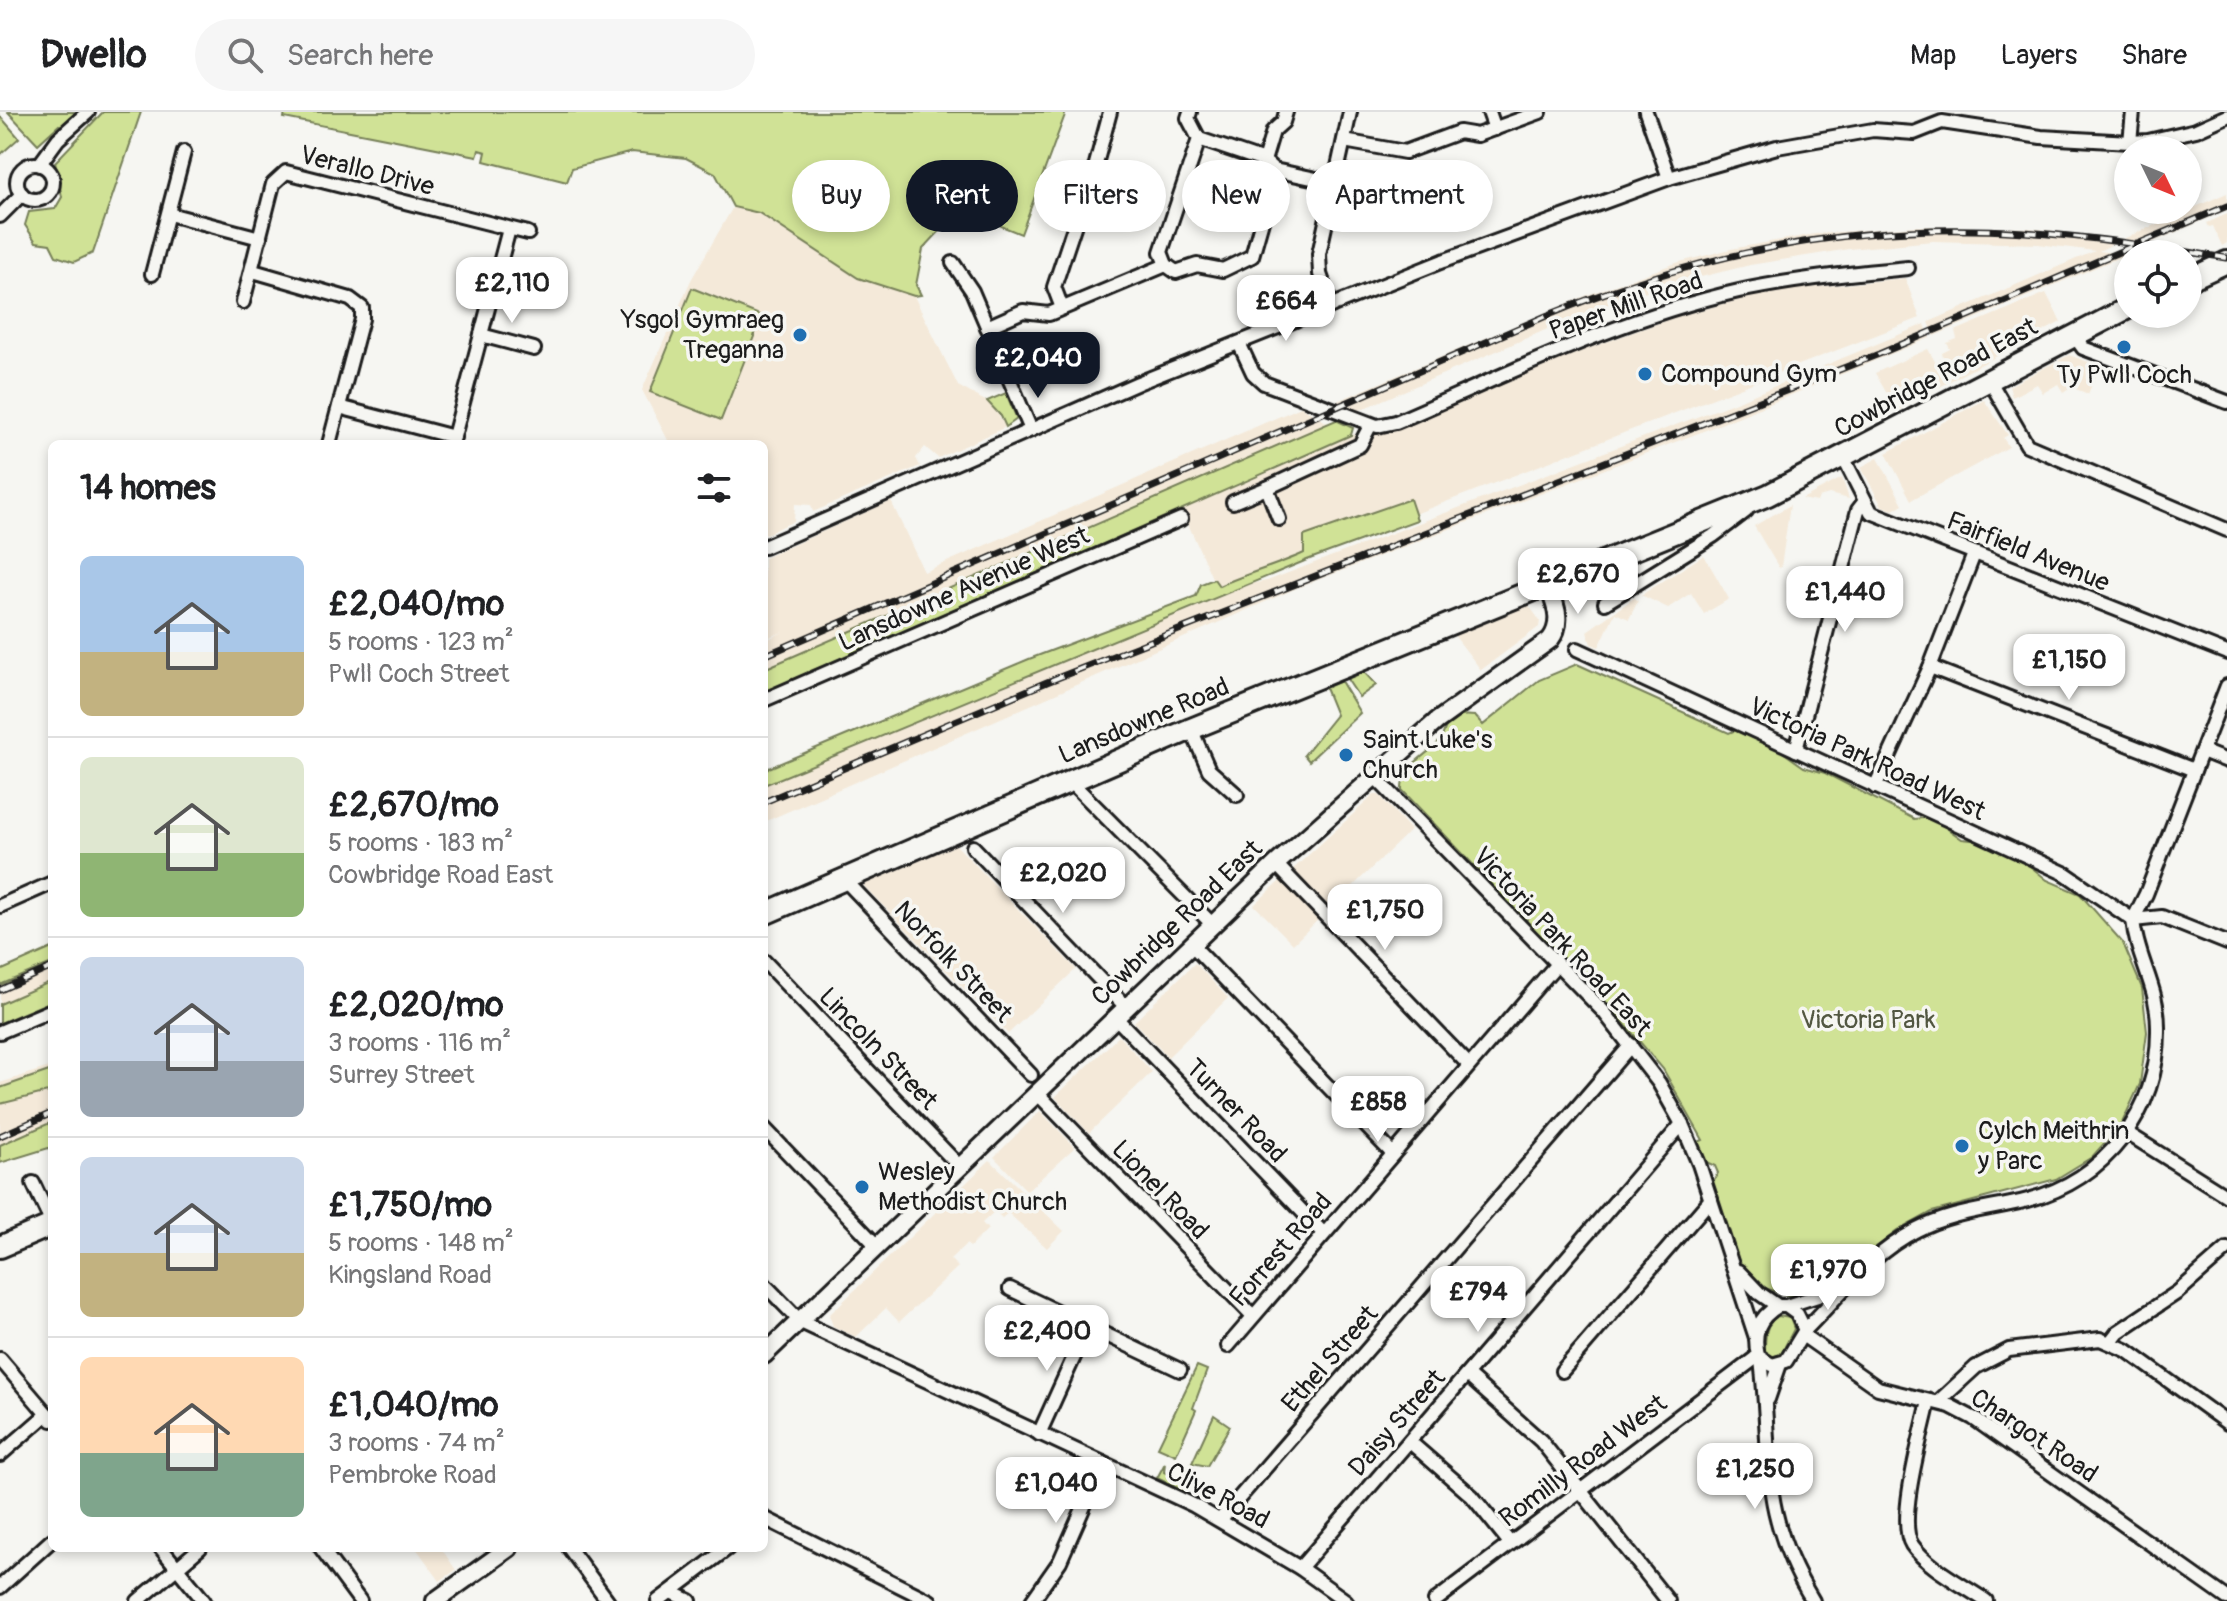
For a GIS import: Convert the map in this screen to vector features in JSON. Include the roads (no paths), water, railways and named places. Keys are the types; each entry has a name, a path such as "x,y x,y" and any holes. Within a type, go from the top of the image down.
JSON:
{"main road":[{"path":"2202,274 2227,262"},
{"name":"Cowbridge Road East","path":"1548,585 1768,495 2114,315"},
{"name":"Lansdowne Road","path":"768,912 1191,729 1548,585"},
{"path":"0,1247 48,1226"}],"street":[{"path":"39,165 58,139 88,112"},
{"path":"1062,308 1054,287 1074,223 1089,206 1095,187 1092,179 1110,112"},
{"path":"1190,112 1188,118 1199,139 1257,160"},
{"path":"1266,160 1273,131 1283,122 1286,112"},
{"path":"1340,160 1350,112"},
{"path":"1489,112 1495,129"},
{"path":"1344,141 1400,152 1459,132 1477,135 1540,112"},
{"path":"1646,112 1669,178"},
{"path":"2131,136 2133,112"},
{"path":"2163,136 2196,130 2227,116"},
{"path":"768,545 1239,343 1669,178 1777,147 1873,130 1914,133 1945,117 2041,137 2114,141"},
{"path":"1199,139 1161,252 1166,265 1176,272 1197,265 1223,270 1252,256 1259,232"},
{"path":"152,274 184,152"},
{"path":"39,165 49,171 52,188 39,200 22,194 18,185 20,174 28,166 39,165"},
{"name":"Verallo Drive","path":"243,302 273,184 286,172 528,233"},
{"path":"0,216 22,194"},
{"path":"169,214 260,238"},
{"path":"453,440 509,229"},
{"path":"1325,232 1319,262 1331,306"},
{"path":"953,263 966,280 1031,430"},
{"path":"987,327 1023,311 1049,314 1166,265"},
{"name":"Paper Mill Road","path":"1370,426 1396,422 1614,329 1659,314 1738,291 1908,268"},
{"path":"253,271 350,299 362,308 330,440"},
{"path":"2073,334 2083,348 2227,402"},
{"path":"481,335 534,349"},
{"path":"1233,502 1360,445 1370,426 1264,383 1253,373 1239,343"},
{"path":"1988,378 2027,445 2227,530"},
{"path":"339,407 450,440"},
{"name":"Fairfield Avenue","path":"1843,457 1871,512 2227,653"},
{"path":"1267,488 1279,519"},
{"name":"Cowbridge Road East","path":"1605,603 1713,536 1768,495"},
{"path":"1796,750 1858,510 1865,501"},
{"name":"Lansdowne Avenue West","path":"768,698 1144,542 1181,519"},
{"path":"1875,787 1930,667 1974,554"},
{"path":"1615,559 1631,585"},
{"name":"Cowbridge Road East","path":"768,1351 1276,864 1373,775 1475,692 1550,640 1558,626 1558,616 1548,585"},
{"path":"907,638 913,653"},
{"name":"Victoria Park Road West","path":"1577,649 2066,874 2133,920"},
{"path":"1930,667 2194,770"},
{"path":"1766,1403 1780,1364 1804,1333 1854,1277 1884,1251 1944,1217 2026,1200 2071,1183 2109,1155 2127,1133 2149,1090 2159,1033 2154,984 2135,937 2133,920 2142,906 2227,686"},
{"path":"1191,729 1209,770 1237,795"},
{"path":"2202,751 2227,761"},
{"name":"Victoria Park Road East","path":"1373,775 1631,1045 1682,1124 1711,1199 1756,1338"},
{"path":"1070,781 1213,925"},
{"name":"Turner Road","path":"973,847 1324,1234"},
{"path":"1276,864 1469,1065"},
{"name":"Norfolk Street","path":"844,879 1031,1075"},
{"path":"0,906 48,885"},
{"path":"2133,920 2162,917 2227,943"},
{"path":"1192,945 1393,1154"},
{"name":"Lincoln Street","path":"768,965 961,1168"},
{"name":"Forrest Road","path":"1228,1346 1556,965"},
{"path":"0,1032 48,1012"},
{"name":"Ethel Street","path":"1220,1520 1631,1045"},
{"name":"Lionel Road","path":"1038,1094 1253,1316"},
{"name":"Daisy Street","path":"1300,1568 1682,1124"},
{"path":"768,1132 877,1246"},
{"path":"2127,1133 2227,1196"},
{"path":"33,1183 48,1215"},
{"path":"1562,1371 1711,1199"},
{"path":"1724,1239 1745,1281 1797,1314 1804,1333"},
{"path":"2111,1341 2130,1323 2187,1285 2227,1249"},
{"path":"1813,1601 1786,1552 1777,1528 1765,1449 1766,1403 1756,1338 1761,1319 1782,1306 1824,1294 1854,1277"},
{"path":"768,1288 801,1322"},
{"path":"1010,1289 1180,1370"},
{"name":"Clive Road","path":"801,1322 1220,1520 1300,1568 1346,1601"},
{"path":"1039,1434 1088,1326"},
{"name":"Chargot Road","path":"1804,1333 1878,1388 1934,1402 1973,1418 2227,1598"},
{"path":"1977,1599 1921,1555 1909,1539 1907,1517 1934,1402 1976,1367 2009,1350 2082,1340 2111,1341 2227,1423"},
{"path":"1759,1358 1772,1365 1780,1364"},
{"name":"Romilly Road West","path":"1435,1601 1759,1358"},
{"path":"0,1359 48,1416"},
{"path":"1467,1375 1541,1441 1668,1601"},
{"path":"0,1455 48,1418"},
{"path":"1410,1442 1472,1496 1510,1543"},
{"path":"1032,1601 1060,1561 1103,1463"},
{"path":"768,1520 930,1601"},
{"path":"0,1587 48,1544"},
{"path":"164,1552 204,1601"},
{"path":"138,1601 195,1552"},
{"path":"324,1552 360,1601"},
{"path":"435,1601 503,1552"},
{"path":"572,1552 608,1601"},
{"path":"658,1601 723,1552"},
{"path":"671,1592 690,1601"}],"railway":[{"path":"768,800 1047,682 1879,354 2227,206"},
{"path":"768,654 1546,316 1597,296 1702,263 1809,241 1864,234 1973,230 2037,233 2227,258"},
{"path":"0,990 48,969"},
{"path":"0,1136 48,1115"}],"place":[{"name":"Ysgol Gymraeg Treganna","path":"800,335"},
{"name":"Ty Pwll Coch","path":"2124,347"},
{"name":"Compound Gym","path":"1645,374"},
{"name":"Saint Luke's Church","path":"1346,755"},
{"name":"Cylch Meithrin y Parc","path":"1962,1146"},
{"name":"Wesley Methodist Church","path":"862,1187"}],"park label":[{"name":"Victoria Park","path":"1868,1020"}]}
